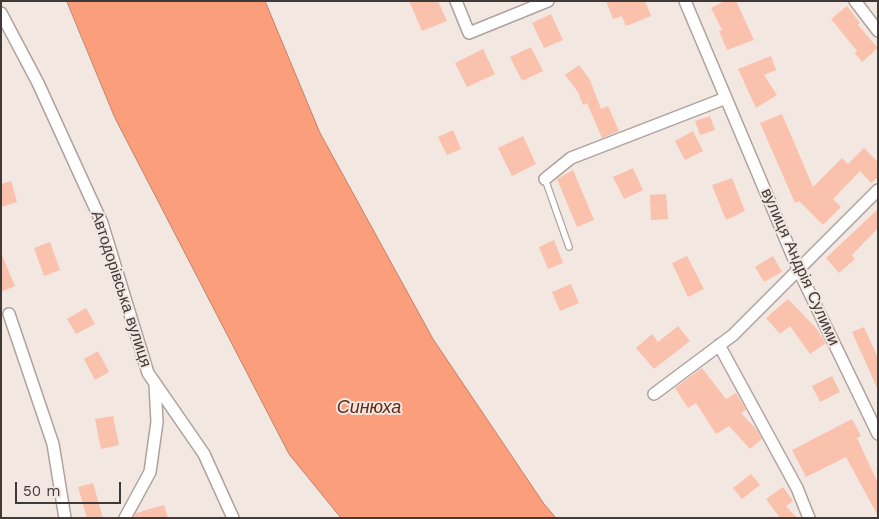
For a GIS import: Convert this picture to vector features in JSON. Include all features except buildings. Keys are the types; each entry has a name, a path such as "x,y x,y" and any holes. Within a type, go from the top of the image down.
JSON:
{"street":[{"path":"456,1 469,33 548,1"},
{"name":"вулиця Андрія Сулими","path":"685,1 799,271 878,434"},
{"path":"855,1 878,31"},
{"name":"Автодорівська вулиця","path":"1,13 38,83 102,223 148,373 155,382 157,422 150,472 125,518"},
{"path":"545,179 571,158 726,98"},
{"path":"654,394 720,345 799,271 878,190"},
{"path":"8,314 53,444 65,518"},
{"path":"720,345 797,488 809,518"},
{"path":"155,382 204,454 233,518"}],"lane":[{"path":"545,179 569,247"}],"water":[{"name":"Синюха","path":"67,1 265,1 320,133 433,339 544,504 556,518 341,518 289,454 115,118"}]}
